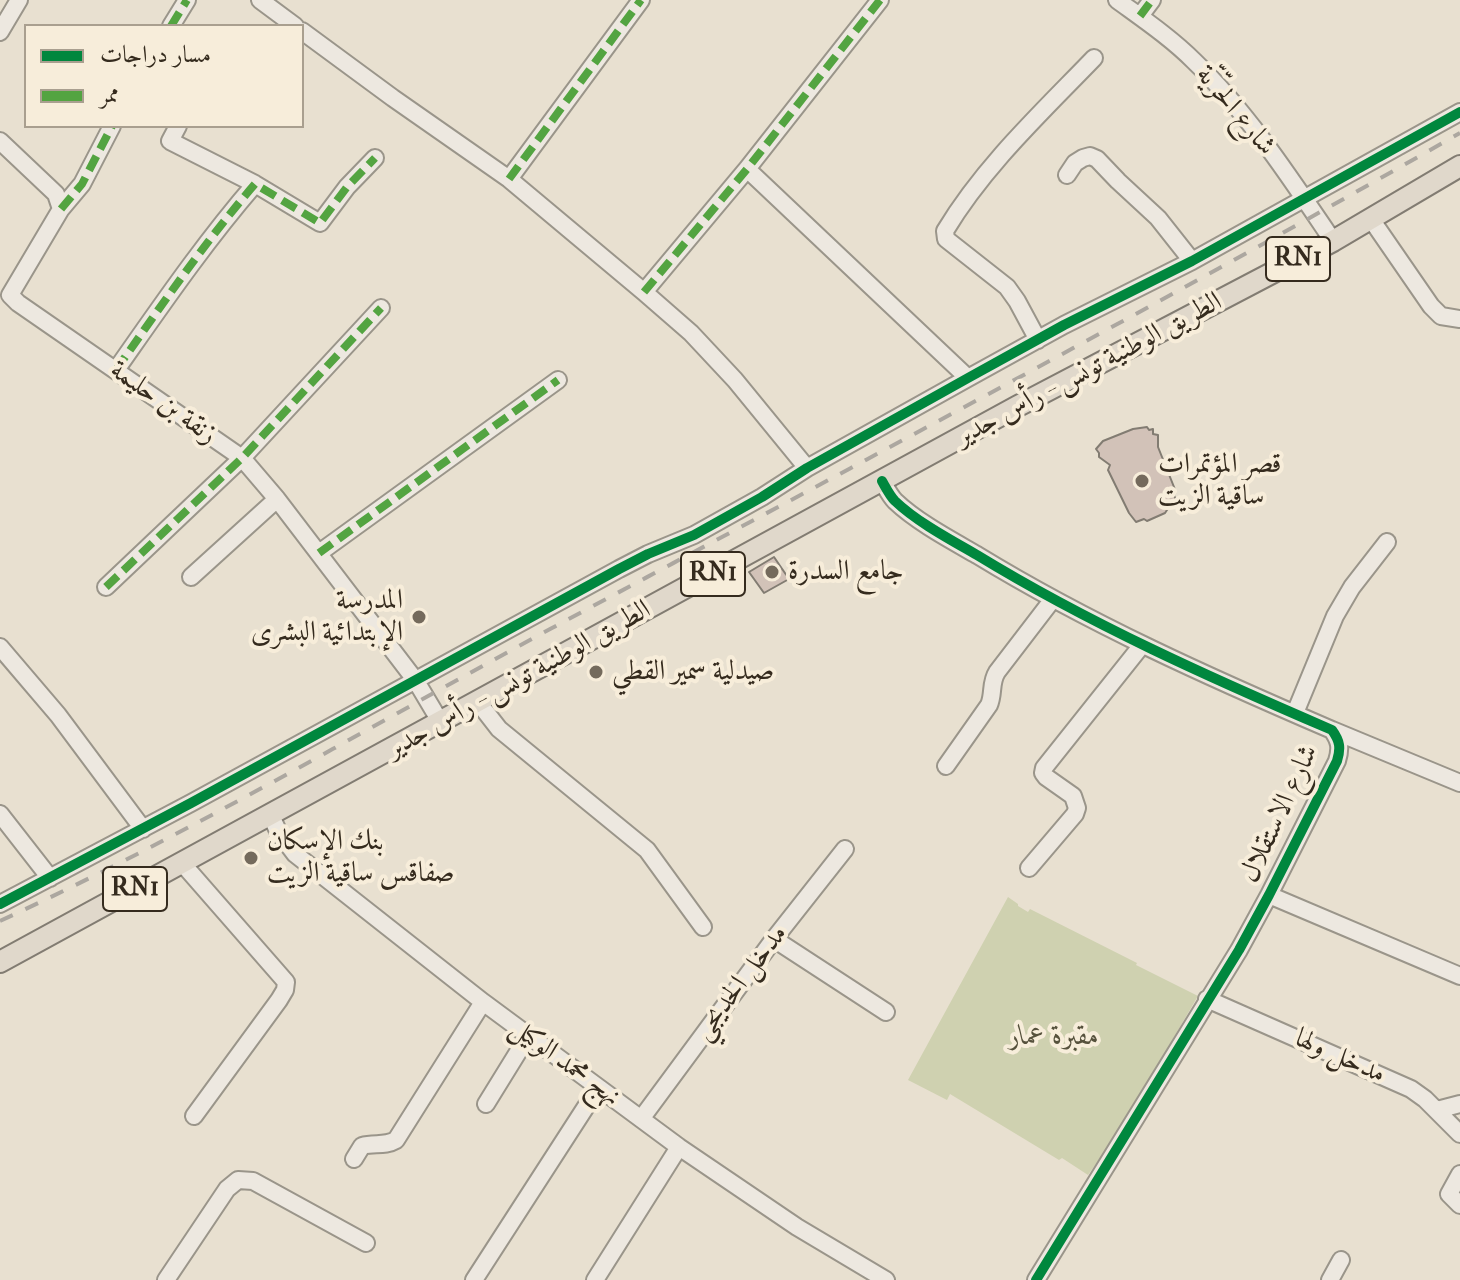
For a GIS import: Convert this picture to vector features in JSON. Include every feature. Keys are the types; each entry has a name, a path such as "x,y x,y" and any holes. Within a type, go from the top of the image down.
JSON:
{"main road":[{"name":"الطريق الوطنية تونس - رأس جدير","path":"0,962 1056,386 1333,241 1460,166"}],"street":[{"path":"0,32 19,0"},
{"path":"172,24 187,0"},
{"path":"260,0 292,24"},
{"path":"509,179 641,0"},
{"path":"644,292 747,169 880,0"},
{"name":"شارع الحرّيّة","path":"1117,0 1192,59 1214,82 1267,147 1333,241"},
{"path":"1140,16 1152,0"},
{"path":"304,32 509,179 644,292 691,333 735,380 807,468"},
{"path":"1038,340 1007,287 946,239 945,231 954,215 1010,145 1094,58"},
{"path":"0,904 619,569 706,528 968,378 1192,261 1460,112"},
{"name":"زنقة بن حليمة","path":"111,128 82,184 61,209 5,301 18,303 242,458 416,681 441,723"},
{"path":"177,128 170,141 255,184 320,223 347,187 375,158"},
{"path":"0,141 56,194 61,209"},
{"path":"1067,175 1083,158 1090,156 1097,159 1158,218 1192,261"},
{"path":"747,169 968,378"},
{"path":"116,370 185,270 255,184"},
{"path":"1371,219 1431,306 1441,316 1460,319"},
{"path":"106,587 242,458 381,308"},
{"path":"319,553 558,380"},
{"name":"شارع الاستقلال","path":"882,481 894,500 935,530 1053,599 1142,645 1332,730 1341,748 1239,950 1036,1280"},
{"path":"191,577 277,499"},
{"path":"1295,713 1335,616 1352,587 1387,542"},
{"path":"946,766 989,705 992,680 997,672 1053,599"},
{"path":"1029,868 1077,808 1073,796 1046,777 1044,768 1142,645"},
{"path":"0,647 58,715 143,829"},
{"path":"478,702 499,729 647,850 703,927"},
{"path":"1332,730 1460,783"},
{"path":"0,814 50,878"},
{"name":"نهج محمد الوكيل","path":"271,816 295,854 528,1036 679,1147 797,1227 886,1280"},
{"name":"مدخل الحديجي","path":"641,1119 845,849"},
{"path":"182,863 286,982 279,1000 194,1116"},
{"path":"1269,895 1460,976"},
{"path":"774,939 886,1012"},
{"name":"مدخل ولها","path":"1207,999 1411,1089 1460,1134"},
{"path":"354,1159 362,1146 390,1144 396,1140 483,1002"},
{"path":"486,1104 528,1036"},
{"path":"474,1280 598,1088"},
{"path":"1437,1110 1460,1104"},
{"path":"595,1280 679,1147"},
{"path":"1460,1174 1449,1194 1460,1205"},
{"path":"166,1280 227,1189 238,1180 253,1181 366,1243"},
{"path":"1330,1280 1341,1260"}],"green space":[{"name":"مقبرة عمار","path":"1008,897 1028,912 1030,909 1198,996 1118,1133 1088,1175 950,1094 947,1100 908,1080"}],"building":[{"name":"قصر المؤتمرات ساقية الزيت","path":"1147,427 1158,435 1158,447 1176,492 1177,503 1165,513 1136,522 1108,470 1110,465 1099,457 1096,449 1103,441"},
{"path":"774,557 789,579 764,593 749,572"}],"railway":[{"path":"0,921 209,816 1121,322 1460,133"}],"marked path":[{"path":"172,24 187,0"},
{"path":"509,179 641,0"},
{"path":"644,292 747,169 880,0"},
{"path":"1140,16 1152,0"},
{"path":"61,209 82,184 111,128"},
{"path":"116,370 200,252 255,184 320,223 347,187 375,158"},
{"path":"106,587 242,458 381,308"},
{"path":"319,553 558,380"}],"cycle path":[{"path":"0,904 619,569 694,535 968,378 1064,325 1192,261 1460,112"},
{"path":"882,481 893,499 945,537 1063,604 1152,649 1332,730 1339,745 1337,761 1239,950 1036,1280"}],"place":[{"name":"قصر المؤتمرات ساقية الزيت","path":"1142,481"},
{"name":"جامع السدرة","path":"772,572"},
{"name":"المدرسة الإبتدائية البشرى","path":"419,617"},
{"name":"صيدلية سمير القطي","path":"596,672"},
{"name":"بنك الإسكان صفاقس ساقية الزيت","path":"251,858"}]}
